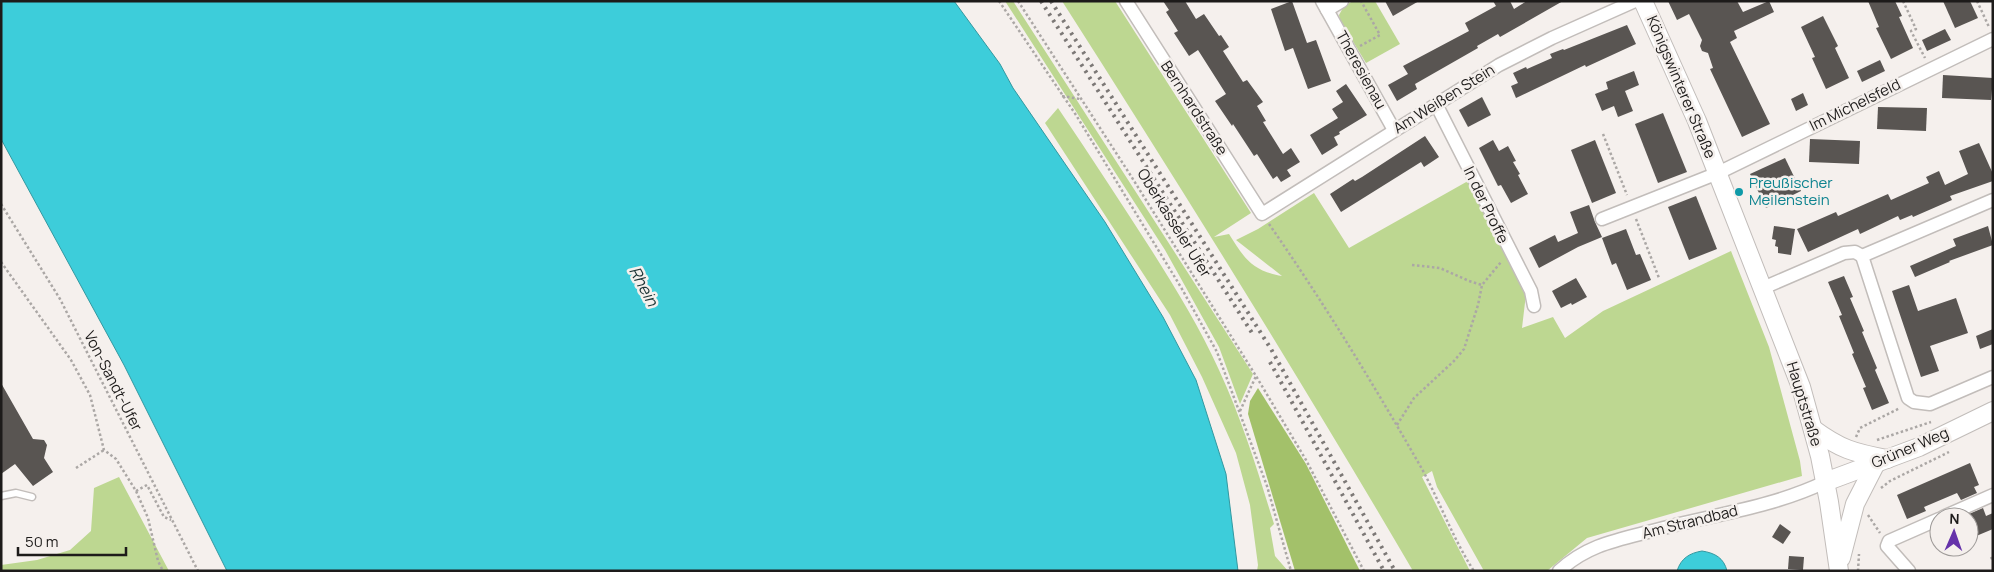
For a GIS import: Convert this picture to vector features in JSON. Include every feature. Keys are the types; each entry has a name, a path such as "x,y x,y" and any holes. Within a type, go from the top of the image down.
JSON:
{"main road":[{"name":"Königswinterer Straße","path":"1643,1 1675,70 1745,244"},
{"name":"Hauptstraße","path":"1745,244 1798,379 1814,429 1826,482 1839,568"},
{"name":"Grüner Weg","path":"1826,482 1920,447 1993,411"},
{"path":"1814,429 1841,448 1882,461 1855,504 1839,568"}],"street":[{"name":"Bernhardstraße","path":"1126,1 1262,214"},
{"name":"Theresienau","path":"1342,1 1324,6 1394,130"},
{"name":"Am Weißen Stein","path":"1262,214 1499,65 1552,38 1635,1"},
{"name":"Im Michelsfeld","path":"1718,173 1993,39"},
{"name":"In der Proffe","path":"1436,104 1531,291 1534,306"},
{"name":"Königswinterer Straße","path":"1602,218 1718,173"},
{"path":"1862,256 1993,200"},
{"path":"1763,288 1844,253 1856,252 1862,256 1911,400 1930,404 1993,377"},
{"name":"Am Strandbad","path":"1559,571 1573,558 1602,544 1694,520 1770,503 1800,494 1826,482"},
{"path":"1966,507 1993,495"},
{"path":"1909,571 1887,546 1889,541 1929,523"}],"lane":[{"path":"1,496 16,493 32,497"}],"path":[{"path":"999,1 1062,96 1182,289 1217,352 1267,486 1291,571"},
{"name":"Oberkasseler Ufer","path":"1018,1 1131,176 1256,376 1306,460 1364,571"},
{"path":"1350,51 1380,35 1361,1"},
{"path":"1903,1 1916,29 1911,31 1930,69"},
{"path":"1977,1 1993,35"},
{"path":"1062,96 1080,99"},
{"name":"Von-Sandt-Ufer","path":"1,204 60,299 198,571"},
{"path":"1262,214 1334,321 1397,425 1435,493 1474,571"},
{"path":"1397,425 1414,398 1454,361 1464,349 1478,305 1482,284 1510,252"},
{"path":"1,262 71,360 90,395 104,450 116,459 136,491 148,518 158,560 163,571"},
{"path":"1412,265 1440,268 1469,281 1482,284"},
{"path":"1240,411 1256,376"},
{"path":"1854,442 1860,428 1904,406 1911,400"},
{"path":"1872,441 1936,420"},
{"path":"76,468 104,450"},
{"path":"1875,493 1890,481 1950,451"},
{"path":"136,491 147,485 164,518 172,521"},
{"path":"1865,510 1878,530 1889,541"},
{"path":"1991,556 1993,561"}],"green space":[{"path":"1005,1 1013,1 1253,374 1240,404 1219,347 1165,250"},
{"path":"1062,1 1115,1 1251,213 1214,237 1229,234 1244,257 1263,271 1282,276 1236,240 1258,229 1314,193 1349,248 1468,181 1526,294 1522,328 1553,317 1565,338 1603,311 1731,251 1769,347 1800,461 1802,476 1587,538 1547,571 1484,571 1437,487 1432,471 1422,477 1470,571 1413,571 1240,284"},
{"path":"1353,1 1375,1 1400,44 1366,63 1340,20 1339,15 1344,6"},
{"path":"1058,108 1161,265 1212,354 1235,407 1262,485 1274,524 1270,528 1275,556 1288,571 1257,571 1258,565 1250,505 1236,453 1202,377 1170,315 1045,123"},
{"path":"1258,388 1306,464 1360,571 1295,571 1248,414 1250,401"},
{"path":"119,477 169,571 1,571 1,565 37,560 70,550 91,531 94,488"}],"water":[{"name":"Rhein","path":"1,1 954,1 1000,64 1013,88 1105,222 1163,317 1196,380 1226,474 1238,571 227,571 124,365 1,139"},
{"path":"1702,551 1711,553 1721,559 1727,571 1677,571 1686,557"}],"building":[{"path":"1163,1 1185,1 1196,19 1204,14 1219,36 1221,35 1229,47 1223,51 1243,82 1247,80 1263,102 1257,106 1266,121 1263,122 1283,154 1291,148 1300,162 1287,170 1291,176 1281,182 1277,176 1273,179 1257,154 1254,156 1233,124 1232,126 1215,101 1226,94 1198,50 1189,56 1174,33 1178,31 1166,12 1169,10"},
{"path":"1292,1 1307,43 1316,40 1331,81 1308,89 1293,48 1285,51 1271,9"},
{"path":"1385,1 1419,1 1393,16"},
{"path":"1493,1 1510,1 1514,9 1527,1 1563,1 1500,37 1498,34 1477,46 1478,48 1415,84 1417,89 1397,101 1388,85 1408,74 1403,66 1469,31 1465,23 1496,6"},
{"path":"1668,1 1737,1 1743,12 1769,1 1774,12 1734,31 1737,38 1730,42 1770,124 1742,137 1710,69 1713,68 1708,53 1702,51 1700,46 1702,40 1689,14 1677,20"},
{"path":"1868,1 1895,1 1902,16 1899,17 1913,48 1891,59 1876,28 1879,27"},
{"path":"1943,1 1970,1 1978,18 1955,28"},
{"path":"1823,16 1838,46 1835,48 1849,78 1826,89 1812,58 1815,57 1801,27"},
{"path":"1627,25 1636,44 1586,67 1585,65 1516,98 1511,86 1518,83 1513,73 1552,58 1550,54"},
{"path":"1945,29 1951,40 1927,51 1922,40"},
{"path":"1880,60 1885,71 1862,82 1857,71"},
{"path":"1634,71 1639,85 1625,91 1633,111 1618,117 1614,106 1602,111 1595,94 1608,89 1606,82"},
{"path":"1943,75 1993,78 1991,100 1942,98"},
{"path":"1346,84 1367,115 1339,132 1340,134 1334,137 1338,145 1322,155 1310,135 1338,118 1332,109 1343,102 1336,91"},
{"path":"1803,93 1808,105 1796,111 1791,99"},
{"path":"1482,97 1491,115 1468,127 1459,110"},
{"path":"1878,107 1927,108 1926,131 1877,129"},
{"path":"1663,113 1687,172 1658,183 1635,124"},
{"path":"1425,136 1439,157 1424,167 1421,162 1341,212 1330,194 1353,179 1355,181 1362,177"},
{"path":"1810,139 1860,141 1859,164 1809,162"},
{"path":"1493,140 1499,151 1508,146 1516,161 1513,162 1520,174 1518,175 1528,194 1511,203 1501,185 1498,186 1479,148"},
{"path":"1595,140 1616,193 1592,203 1571,150"},
{"path":"1979,143 1993,174 1993,181 1950,196 1952,200 1913,217 1912,215 1900,220 1898,216 1860,234 1858,229 1808,252 1797,229 1836,212 1838,216 1888,194 1891,200 1929,183 1926,177 1939,171 1945,185 1968,174 1959,151"},
{"path":"1785,158 1801,191 1766,208 1750,174"},
{"path":"1696,196 1717,249 1689,260 1668,207"},
{"path":"1589,205 1602,237 1578,247 1539,268 1529,248 1555,235 1558,242 1578,233 1570,212"},
{"path":"1774,226 1795,229 1791,255 1778,253 1778,247 1775,246 1776,240 1772,239"},
{"path":"1988,226 1993,245 1949,261 1915,277 1910,266 1956,246 1953,239"},
{"path":"1626,229 1636,255 1640,254 1651,280 1627,290 1616,263 1612,265 1602,238"},
{"path":"1844,276 1853,297 1850,298 1864,331 1862,332 1877,368 1875,370 1889,403 1872,410 1863,388 1866,387 1839,316 1842,315 1828,282"},
{"path":"1576,278 1587,297 1572,305 1571,303 1561,308 1552,291"},
{"path":"1909,285 1918,311 1956,298 1968,333 1930,346 1939,371 1921,377 1892,291"},
{"path":"1993,329 1993,344 1980,349 1976,336"},
{"path":"1,383 33,439 44,440 47,445 44,458 53,472 33,486 15,464 1,474"},
{"path":"1970,463 1979,485 1974,487 1977,493 1961,500 1957,493 1924,507 1926,511 1907,519 1897,495"},
{"path":"1983,508 1986,516 1993,513 1993,529 1979,535 1979,510"},
{"path":"1780,524 1791,532 1783,544 1772,537"},
{"path":"1789,556 1804,557 1803,570 1788,569"}],"railway":[{"path":"1041,1 1254,336"},
{"path":"1051,1 1271,349 1395,571"},
{"path":"1270,362 1384,571"}],"place":[{"name":"Preußischer Meilenstein","path":"1739,192"}]}
